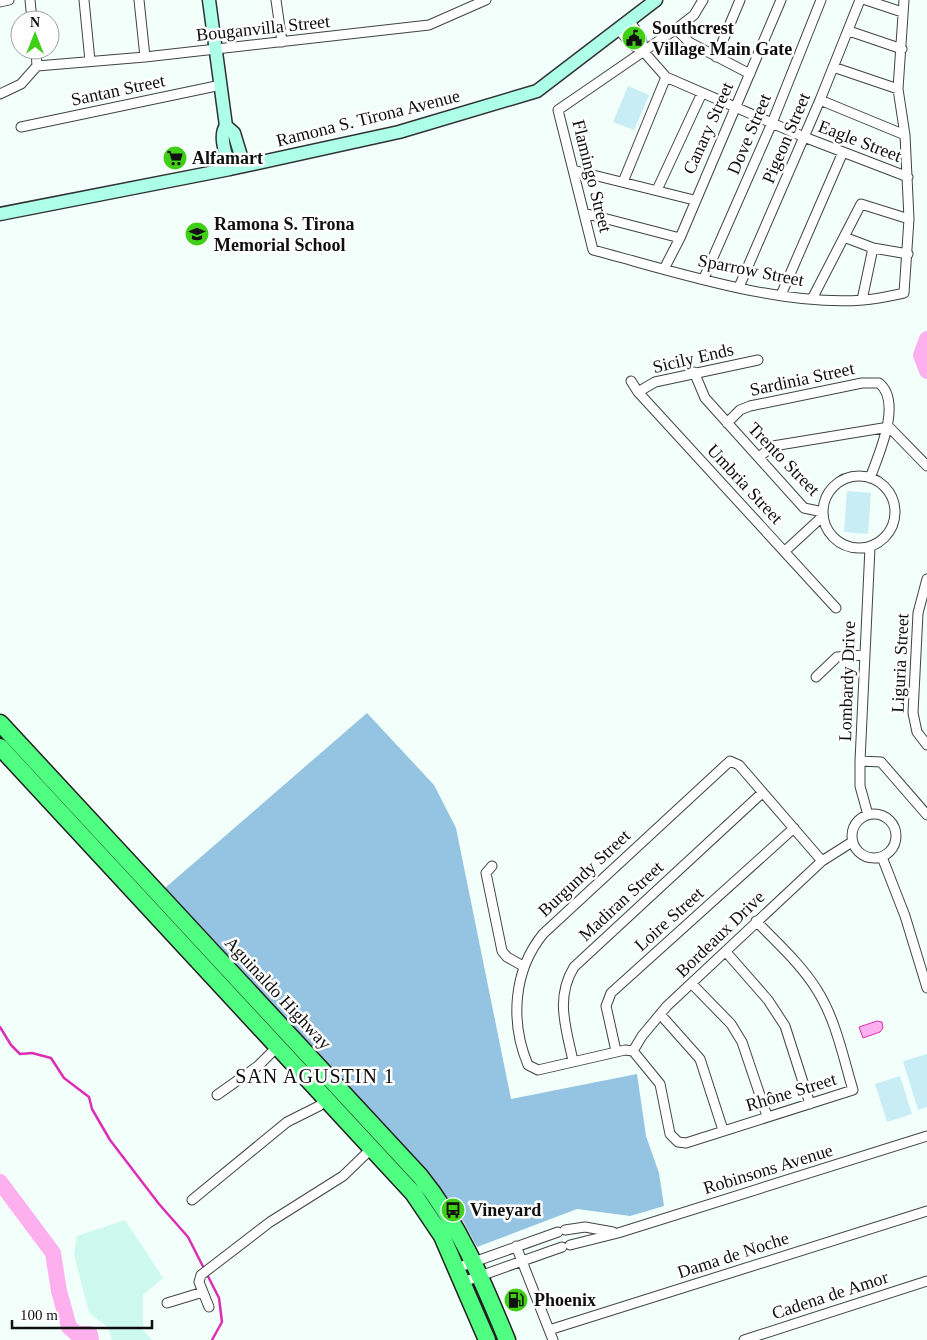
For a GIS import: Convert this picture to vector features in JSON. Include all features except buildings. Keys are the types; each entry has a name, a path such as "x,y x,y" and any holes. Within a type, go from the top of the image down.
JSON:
{"highway":[{"name":"Aguinaldo Highway","path":"0,723 201,951 278,1046 326,1099 432,1192 457,1229 477,1269 507,1340"},
{"name":"Aguinaldo Highway","path":"0,747 201,951 290,1035 338,1087 428,1214 460,1275 487,1340"}],"street":[{"path":"0,2 9,0"},
{"path":"84,0 90,62"},
{"path":"139,0 145,57"},
{"path":"209,0 226,126 234,134 244,166"},
{"path":"276,0 282,42"},
{"name":"Bouganvilla Street","path":"37,66 216,50 429,26 486,0"},
{"name":"Ramona S. Tirona Avenue","path":"0,214 230,169 398,132 537,91 630,22 656,0"},
{"path":"644,52 694,15 703,0"},
{"path":"716,58 740,0"},
{"name":"Canary Street","path":"664,269 680,238 694,200 781,0"},
{"name":"Dove Street","path":"704,278 772,123 821,0"},
{"name":"Pigeon Street","path":"739,287 820,100 860,0"},
{"path":"866,0 902,12"},
{"path":"844,236 873,248 908,254 908,177 905,135 898,89 904,0"},
{"name":"Eagle Street","path":"630,22 641,37 644,52"},
{"path":"676,29 689,42 716,58 750,74"},
{"name":"Eagle Street","path":"619,30 631,44 644,52 666,77 804,137 908,177"},
{"path":"849,31 902,49"},
{"name":"Flamingo Street","path":"593,250 558,110 644,52"},
{"path":"0,94 21,84 37,66 37,60"},
{"path":"833,67 898,89"},
{"path":"623,182 666,77"},
{"name":"Santan Street","path":"21,127 221,85"},
{"path":"657,190 702,92"},
{"path":"820,100 905,135"},
{"path":"226,126 222,136 230,169"},
{"path":"782,295 843,152"},
{"path":"573,170 694,200"},
{"path":"812,299 861,204 909,218"},
{"path":"584,213 680,238"},
{"path":"862,300 873,248"},
{"name":"Sparrow Street","path":"593,250 739,287 782,295 812,299 862,300 904,294 908,254"},
{"name":"Sicily Ends","path":"638,392 654,382 694,372 758,360"},
{"name":"Trento Street","path":"694,372 702,395 804,508 823,514"},
{"name":"Umbria Street","path":"631,380 638,392 836,608"},
{"name":"Sardinia Street","path":"727,423 745,407 868,383 879,383 882,386 888,407 889,427 870,478"},
{"path":"759,457 774,446 889,427 927,466"},
{"path":"853,477 870,478 887,489 892,498 895,517 887,536 870,547 852,547 836,540 826,525 823,514 827,496 838,483 853,477"},
{"path":"785,551 823,514"},
{"name":"Lombardy Drive","path":"868,815 860,786 860,760 870,547"},
{"name":"Liguria Street","path":"927,579 918,613 913,713 917,732 927,745"},
{"path":"816,677 837,658 864,656"},
{"path":"860,760 881,762 927,815"},
{"name":"Burgundy Street","path":"633,1051 616,1051 538,1070 528,1065 517,1016 518,992 523,966 543,934 722,766 730,761 735,762 822,861"},
{"name":"Madiran Street","path":"574,1061 562,1002 566,983 574,967 762,793"},
{"path":"868,815 882,816 889,820 896,833 893,847 882,857 867,858 854,846 851,835 856,822 868,815"},
{"name":"Loire Street","path":"616,1051 606,1006 611,993 794,828"},
{"name":"Bordeaux Drive","path":"633,1051 660,1014 756,921 822,861 839,851 854,846"},
{"path":"882,857 905,916 927,988"},
{"path":"492,866 486,872 502,951 507,957 523,966"},
{"name":"Rhône Street","path":"633,1051 660,1084 670,1134 678,1142 686,1143 853,1090 833,1024 818,991 797,964 756,921"},
{"path":"726,952 768,1000 785,1026 810,1104"},
{"path":"692,984 731,1024 742,1042 767,1116"},
{"path":"660,1014 700,1059 723,1130"},
{"path":"217,1095 258,1066 290,1035"},
{"path":"192,1200 287,1122 319,1106 338,1087"},
{"name":"Robinsons Avenue","path":"460,1275 477,1269 522,1261 566,1246 618,1233 927,1136"},
{"path":"209,1307 199,1282 201,1275 270,1222 343,1176 378,1143"},
{"name":"Dama de Noche","path":"549,1330 927,1210"},
{"name":"Robinsons Avenue","path":"460,1275 477,1269 516,1246 561,1231 585,1227 618,1233"},
{"path":"516,1246 554,1340"},
{"name":"Cadena de Amor","path":"744,1340 927,1281"},
{"path":"167,1304 203,1292"}],"green space":[{"path":"125,1220 163,1278 143,1295 143,1330 152,1340 112,1340 108,1327 89,1313 74,1254 77,1236"}],"shaded area":[{"path":"628,86 649,95 634,130 613,122"},
{"path":"847,491 871,493 868,534 844,532"},
{"path":"367,713 434,785 456,828 511,1099 637,1074 646,1136 659,1173 664,1206 630,1216 577,1209 477,1247 456,1208 432,1178 165,888"},
{"path":"877,1021 882,1022 883,1028 880,1032 863,1038 859,1027"},
{"path":"927,1054 927,1107 918,1110 903,1061"},
{"path":"900,1076 912,1114 887,1122 875,1084"}],"waterway":[{"path":"927,339 921,355 927,371"},
{"path":"0,1027 11,1045 20,1054 32,1053 51,1058 64,1078 89,1097 92,1109 110,1140 159,1204 188,1237 219,1298 222,1322 212,1340"},
{"path":"0,1182 53,1253 59,1291 69,1327 77,1334 90,1334 91,1340"}],"place":[{"name":"Southcrest Village Main Gate","path":"634,38"},
{"name":"Alfamart","path":"175,158"},
{"name":"Ramona S. Tirona Memorial School","path":"197,234"},
{"name":"Vineyard","path":"453,1210"},
{"name":"Phoenix","path":"516,1300"}],"district":[{"name":"SAN AGUSTIN 1","path":"315,1076"}]}
